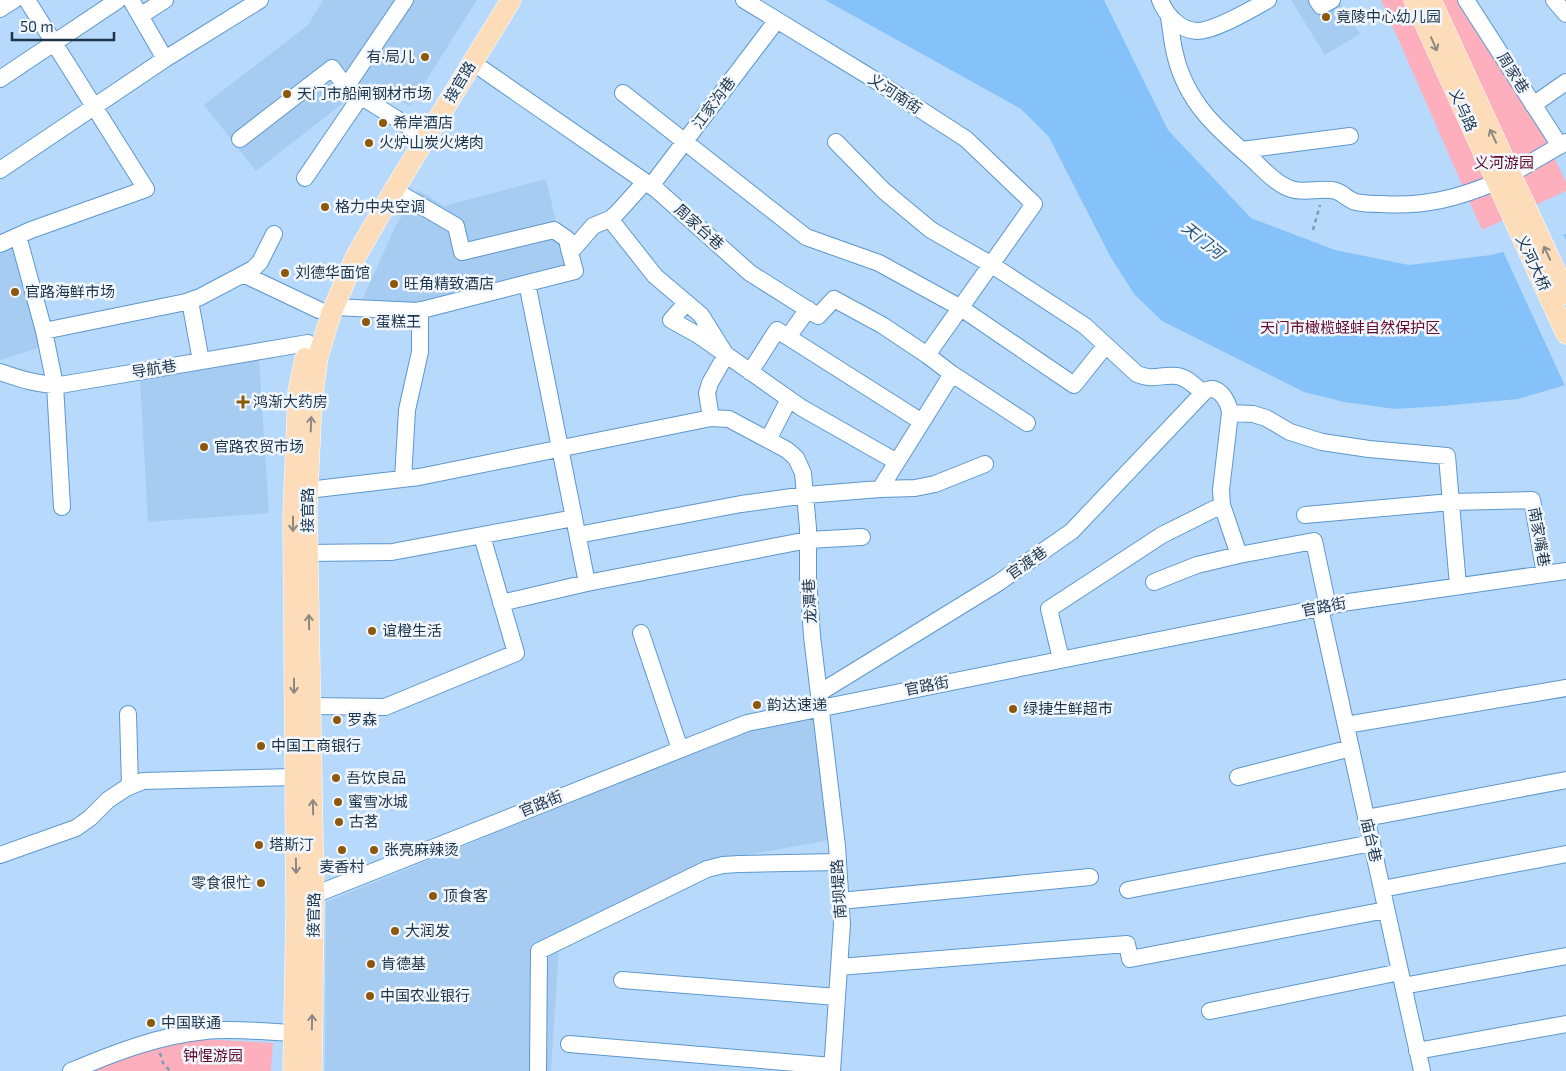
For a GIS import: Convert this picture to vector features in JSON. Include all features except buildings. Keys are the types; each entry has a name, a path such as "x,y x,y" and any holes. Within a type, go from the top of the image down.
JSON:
{"main road":[{"name":"接官路","path":"312,1071 314,895 308,490 314,379 327,308 348,246 496,0"},
{"name":"接官路","path":"293,1071 296,910 293,515 298,392 308,343 327,308 394,190 511,0"},
{"name":"义乌路","path":"1414,0 1521,216"},
{"name":"义乌路","path":"1431,0 1503,178"},
{"name":"义河大桥","path":"1521,216 1566,294"},
{"name":"义河大桥","path":"1521,216 1566,334"}],"street":[{"path":"0,9 14,0"},
{"path":"0,244 146,189 27,0"},
{"path":"0,79 118,0"},
{"path":"131,0 165,59"},
{"path":"140,16 165,0"},
{"path":"0,170 165,59 260,0"},
{"path":"346,87 406,0"},
{"name":"义河南街","path":"744,0 870,77 966,139 1034,204 992,265"},
{"path":"1160,0 1170,17 1178,66 1202,111 1210,122 1277,181 1290,189 1298,191 1331,190 1353,201 1366,203 1399,206 1426,204 1466,194 1503,178 1563,144"},
{"path":"1170,17 1186,28 1196,31 1206,30 1247,12 1268,0"},
{"path":"1317,0 1321,6 1332,0"},
{"path":"1554,0 1566,14"},
{"name":"周家巷","path":"1473,3 1533,105 1563,144"},
{"name":"江家沟巷","path":"569,249 575,247 593,226 610,219 648,184 685,141 777,20"},
{"name":"周家台巷","path":"472,62 648,184 750,273 808,310"},
{"path":"240,139 332,68 346,87 416,131"},
{"path":"1533,105 1566,82"},
{"path":"623,93 806,237 880,263 961,308 1074,385 1106,345"},
{"path":"305,178 361,96"},
{"path":"1242,150 1350,136"},
{"path":"836,142 884,191 931,230 992,265 1085,326 1137,374 1147,378 1177,376 1187,380 1203,394 1206,390 1211,389 1224,396 1230,406 1230,413 1221,490 1222,505 1239,555 1196,565 1154,582"},
{"path":"245,275 327,308 420,310 575,271 567,239 554,230 462,252 456,226 394,190"},
{"path":"610,219 655,276 701,315 726,355"},
{"path":"44,331 190,301 253,270 260,262 274,234"},
{"path":"18,236 44,331 55,385 62,507"},
{"path":"927,356 992,265"},
{"path":"527,283 587,583"},
{"path":"788,337 808,310 818,316 834,299 882,325 1027,423"},
{"path":"190,301 200,362"},
{"path":"686,303 671,320 726,355 802,408 897,462"},
{"path":"403,479 408,410 420,352 420,310"},
{"path":"750,372 777,330 922,422"},
{"name":"导航巷","path":"0,372 32,382 55,385 308,343"},
{"path":"308,490 419,477 711,418 707,393 726,355"},
{"path":"880,489 952,374"},
{"name":"官渡巷","path":"820,700 998,583 1072,531 1203,394"},
{"path":"768,440 789,399"},
{"path":"1230,413 1253,414 1266,418 1290,432 1322,442 1369,449 1447,456 1458,586"},
{"name":"龙潭巷","path":"711,418 729,419 787,450 796,458 803,473 806,495 812,636 820,700"},
{"path":"578,535 741,504 806,495 915,488 935,484 985,464"},
{"name":"南家嘴巷","path":"1451,502 1532,500 1545,574"},
{"path":"1305,514 1451,502"},
{"path":"1062,659 1050,609 1162,535 1222,505"},
{"path":"308,553 392,552 574,518"},
{"path":"311,706 385,707 516,653 482,536"},
{"path":"501,603 587,583 808,540 862,537"},
{"name":"庙台巷","path":"1239,555 1314,541 1346,725 1422,1071"},
{"name":"官路街","path":"314,895 680,748 746,723 820,700 1062,659 1324,607 1566,571"},
{"path":"641,633 680,748"},
{"path":"1346,725 1566,688"},
{"name":"南坝堤路","path":"820,700 838,862 842,924 832,1068"},
{"path":"128,714 130,786"},
{"path":"1238,777 1351,748"},
{"path":"0,855 76,828 90,818 108,800 130,786 143,781 295,777"},
{"path":"1366,818 1566,780"},
{"path":"1128,890 1372,843"},
{"path":"1382,889 1566,854"},
{"path":"538,1071 539,951 707,869 739,864 838,862"},
{"path":"840,901 1090,877"},
{"path":"839,967 1127,944 1130,959 1386,910"},
{"path":"1210,1010 1402,979 1566,956"},
{"path":"622,980 837,996"},
{"path":"1418,1051 1566,1024"},
{"path":"71,1071 100,1059 156,1042 206,1031 294,1034"},
{"path":"570,1044 832,1068"}],"path":[{"path":"1312,230 1322,198"},
{"path":"156,1042 163,1063 170,1071"}],"shaded area":[{"name":"天门市船闸钢材市场","path":"323,0 477,0 410,106 370,82 256,171 204,105 308,25"},
{"name":"竟陵中心幼儿园","path":"1291,0 1339,0 1360,34 1325,55"},
{"path":"546,179 568,271 418,309 360,305 396,225 418,190 444,206"},
{"name":"官路海鲜市场","path":"18,246 44,346 0,360 0,252"},
{"name":"官路农贸市场","path":"259,359 269,513 148,522 140,380"},
{"path":"814,717 830,840 707,862 560,932 551,1071 325,1071 326,902 741,733"}],"green space":[{"name":"义河游园","path":"1381,0 1476,0 1566,182 1566,191 1482,230"},
{"name":"钟惺游园","path":"202,1039 273,1043 271,1071 91,1071 145,1052"}],"water":[{"name":"天门市橄榄蛏蚌自然保护区","path":"825,0 1104,0 1168,130 1251,218 1335,250 1409,265 1491,255 1566,234 1566,385 1518,399 1442,406 1395,409 1344,402 1304,392 1162,321 1134,294 1110,256 1049,137 1021,109"}],"pier":[{"path":"1562,233 1566,240 1566,388 1502,249"}],"place":[{"name":"竟陵中心幼儿园","path":"1326,17"},
{"name":"有·局儿","path":"425,57"},
{"name":"天门市船闸钢材市场","path":"287,94"},
{"name":"希岸酒店","path":"383,123"},
{"name":"火炉山炭火烤肉","path":"369,143"},
{"name":"格力中央空调","path":"325,207"},
{"name":"刘德华面馆","path":"285,273"},
{"name":"旺角精致酒店","path":"394,284"},
{"name":"官路海鲜市场","path":"15,292"},
{"name":"蛋糕王","path":"366,322"},
{"name":"鸿渐大药房","path":"243,402"},
{"name":"官路农贸市场","path":"204,447"},
{"name":"谊橙生活","path":"372,631"},
{"name":"韵达速递","path":"757,705"},
{"name":"绿捷生鲜超市","path":"1013,709"},
{"name":"罗森","path":"337,720"},
{"name":"中国工商银行","path":"261,746"},
{"name":"吾饮良品","path":"336,778"},
{"name":"蜜雪冰城","path":"338,802"},
{"name":"古茗","path":"339,822"},
{"name":"塔斯汀","path":"259,845"},
{"name":"麦香村","path":"342,850"},
{"name":"张亮麻辣烫","path":"374,850"},
{"name":"零食很忙","path":"261,883"},
{"name":"顶食客","path":"433,896"},
{"name":"大润发","path":"395,931"},
{"name":"肯德基","path":"371,964"},
{"name":"中国农业银行","path":"370,996"},
{"name":"中国联通","path":"151,1023"}],"water label":[{"name":"天门河","path":"1203,240"}]}
